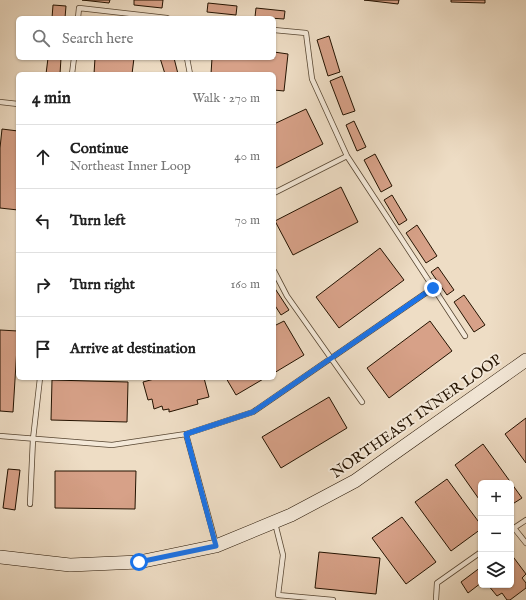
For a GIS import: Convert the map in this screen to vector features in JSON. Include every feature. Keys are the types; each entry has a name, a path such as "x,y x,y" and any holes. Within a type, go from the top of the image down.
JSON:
{"main road":[{"name":"NORTHEAST INNER LOOP","path":"0,556 70,565 139,562 216,546 291,515 355,481 526,360"}],"lane":[{"path":"78,16 79,8 149,16"},
{"path":"276,30 306,33 312,79 347,156 465,336"},
{"path":"72,72 74,60"},
{"path":"186,60 190,72"},
{"path":"0,102 16,104"},
{"path":"276,192 347,156"},
{"path":"276,275 287,296 362,402"},
{"path":"0,436 112,445 186,434 253,412 433,288"},
{"path":"30,504 40,380"},
{"path":"186,434 216,546"},
{"path":"514,528 526,520"},
{"path":"275,522 283,555 278,595 333,600"},
{"path":"514,530 526,543"},
{"path":"436,600 437,583 478,554"}],"building":[{"path":"82,0 110,0 109,3"},
{"path":"134,0 163,0 162,8 134,5"},
{"path":"364,0 399,0 398,4"},
{"path":"451,0 485,0 485,3 451,2"},
{"path":"208,3 237,6 236,15 207,12"},
{"path":"53,5 66,6 65,16 52,16"},
{"path":"256,8 285,11 284,19 276,18 276,16 255,16"},
{"path":"329,36 340,72 328,76 317,40"},
{"path":"276,52 288,54 284,91 276,90 276,72 211,72 212,60 276,60"},
{"path":"48,60 61,60 60,72 46,72"},
{"path":"95,60 134,60 132,72 94,72"},
{"path":"161,60 174,60 178,72 164,72"},
{"path":"342,76 355,111 343,115 330,81"},
{"path":"306,109 323,144 276,168 276,123"},
{"path":"354,121 366,147 357,151 346,125"},
{"path":"2,129 16,131 16,210 0,208 0,148"},
{"path":"375,154 392,186 381,192 364,160"},
{"path":"341,187 358,222 293,255 276,220"},
{"path":"392,195 407,220 399,225 384,200"},
{"path":"417,225 437,256 426,263 406,233"},
{"path":"380,248 404,280 339,328 316,297"},
{"path":"438,267 454,290 447,295 431,272"},
{"path":"276,290 289,310 281,315 276,307"},
{"path":"464,295 485,325 474,332 454,302"},
{"path":"284,321 304,355 276,372 276,325"},
{"path":"430,321 452,351 389,398 367,368"},
{"path":"0,330 16,331 16,363 13,412 0,411"},
{"path":"52,380 128,382 127,422 51,420"},
{"path":"150,380 205,380 209,397 197,400 198,404 169,412 169,409 163,410 162,406 154,409 152,399 148,400 143,382"},
{"path":"227,380 262,380 236,395"},
{"path":"329,397 347,428 281,468 262,437"},
{"path":"526,418 526,463 505,434"},
{"path":"483,444 509,480 478,480 478,498 455,465"},
{"path":"8,469 20,470 15,510 3,508"},
{"path":"55,471 136,471 135,509 55,508"},
{"path":"447,479 478,521 478,531 451,551 415,502"},
{"path":"514,487 522,498 514,503"},
{"path":"402,517 436,562 406,584 372,538"},
{"path":"319,552 380,558 376,594 315,588"},
{"path":"514,558 526,574 522,578 526,583 526,588 510,600 507,600 502,593 497,596 490,588 514,588"},
{"path":"478,569 478,585 468,593 461,582"}],"route":[{"path":"139,562 216,546 186,434 253,412 433,288"}]}
